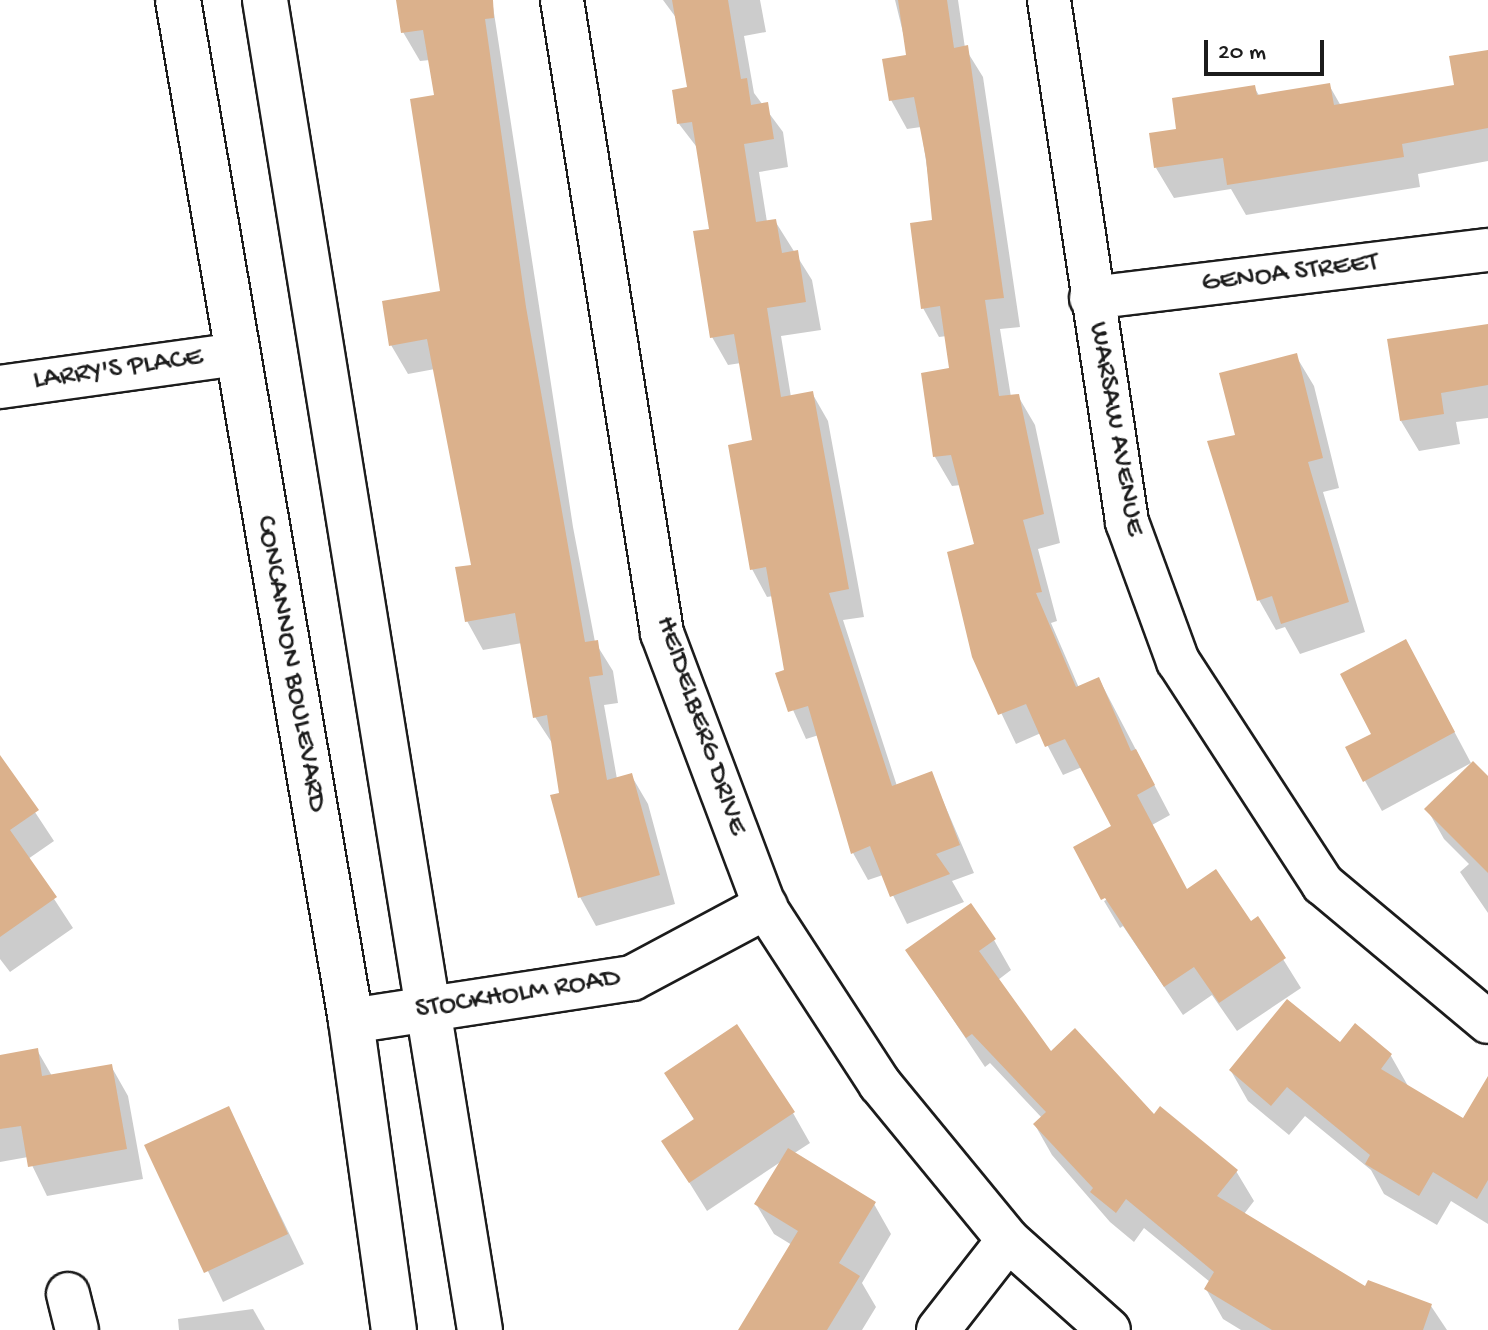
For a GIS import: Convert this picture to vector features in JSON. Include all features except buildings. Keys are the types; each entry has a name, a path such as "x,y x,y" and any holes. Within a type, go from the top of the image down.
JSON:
{"main road":[{"name":"CONCANNON BOULEVARD","path":"178,0 351,1021 394,1330"},
{"path":"265,0 480,1330"},
{"name":"STOCKHOLM ROAD","path":"351,1021 632,978 765,907"}],"street":[{"name":"HEIDELBERG DRIVE","path":"562,0 662,633 765,907 880,1084 1008,1240 1109,1330"},
{"name":"WARSAW AVENUE","path":"1049,0 1091,298 1127,522 1178,661 1323,884 1488,1022"},
{"name":"GENOA STREET","path":"1091,298 1488,250"},
{"name":"LARRY'S PLACE","path":"0,387 237,354"},
{"path":"938,1330 1008,1240"}]}
